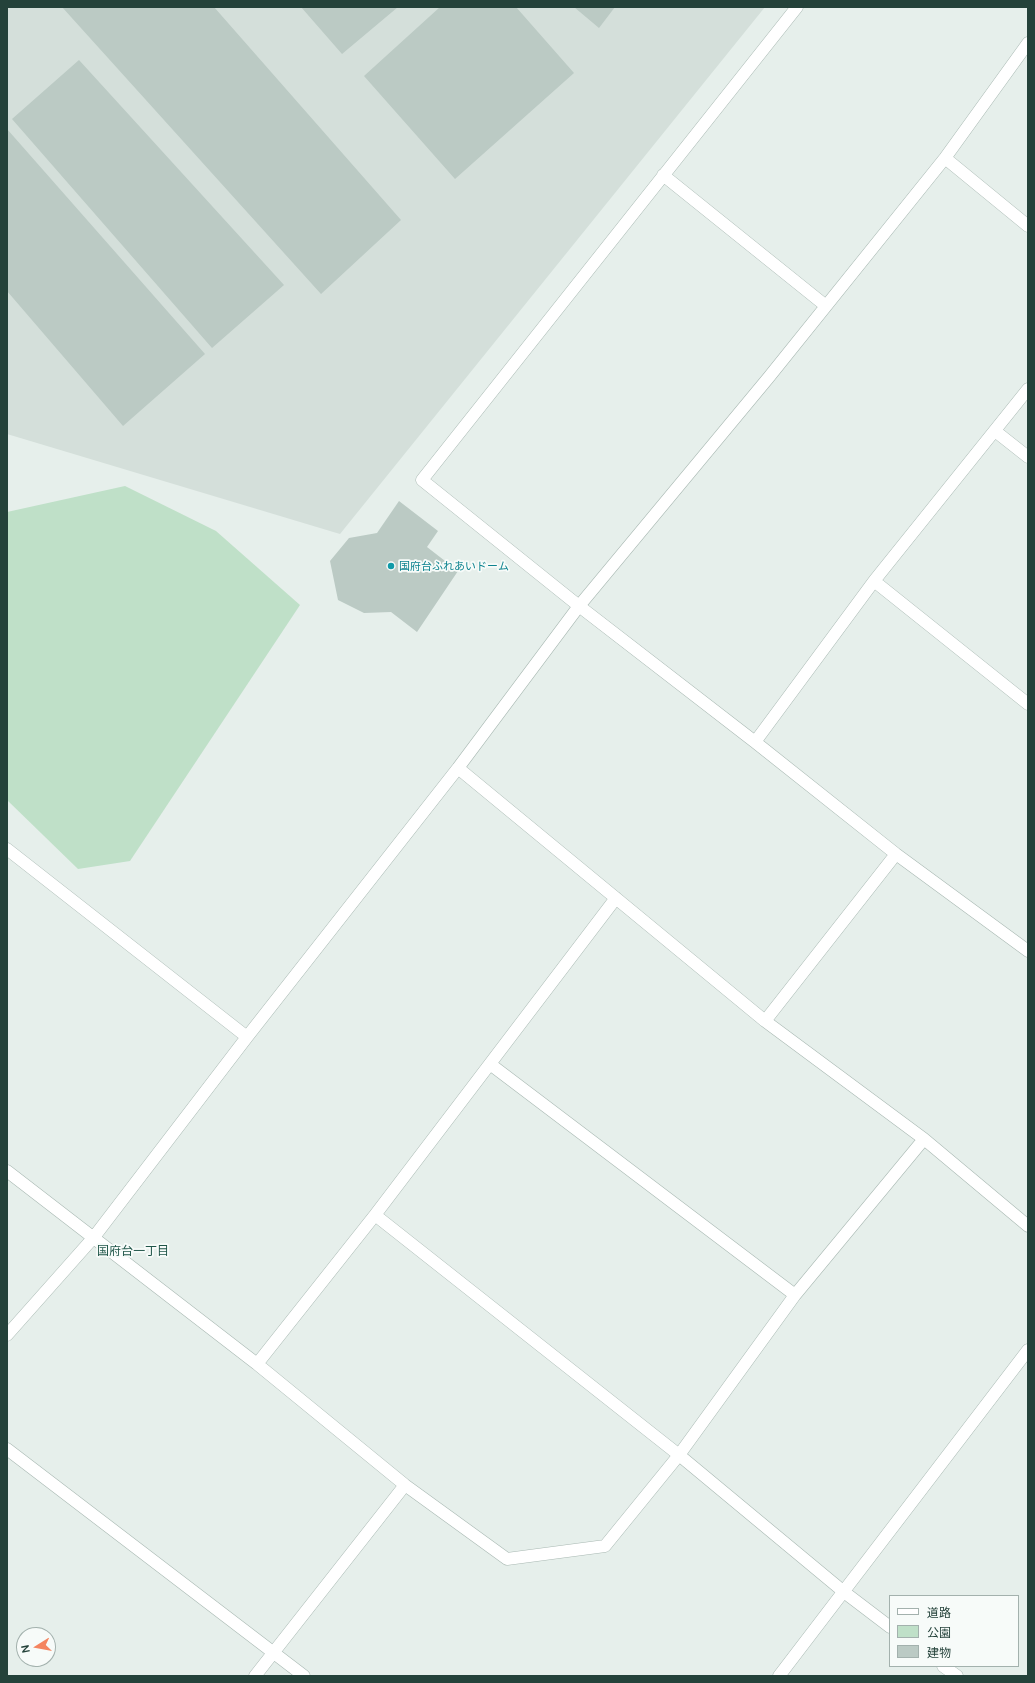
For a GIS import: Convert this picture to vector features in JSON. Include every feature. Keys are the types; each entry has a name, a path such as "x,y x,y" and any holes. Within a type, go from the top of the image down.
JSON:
{"street":[{"path":"797,7 422,480 579,606 755,742 896,854 1028,951"},
{"path":"7,1335 94,1237 247,1037 458,768 579,606 769,377 945,158 1028,43"},
{"path":"945,158 1028,226"},
{"path":"663,175 826,306"},
{"path":"755,742 874,581 1028,389"},
{"path":"995,431 1028,457"},
{"path":"874,581 1028,704"},
{"path":"458,768 765,1021 924,1139 1028,1226"},
{"path":"7,849 247,1037"},
{"path":"765,1021 896,854"},
{"path":"257,1364 375,1215 616,898"},
{"path":"490,1064 795,1295"},
{"path":"7,1171 257,1364 405,1485 507,1559 605,1546 679,1455 795,1295 924,1139"},
{"path":"375,1215 679,1455 844,1592 889,1626"},
{"path":"779,1676 1028,1350"},
{"path":"7,1448 304,1676"},
{"path":"255,1676 405,1485"},
{"path":"944,1667 957,1676"}],"shaded area":[{"path":"7,7 765,7 340,534 7,434"}],"green space":[{"path":"125,486 216,531 300,605 130,861 78,869 7,800 7,512"}],"building":[{"path":"62,7 214,7 401,220 321,294"},
{"path":"301,7 398,7 342,54"},
{"path":"440,7 516,7 574,73 455,179 364,76"},
{"path":"574,7 615,7 599,28"},
{"path":"79,60 284,285 212,348 12,119"},
{"path":"7,129 205,354 123,426 7,291"},
{"name":"国府台ふれあいドーム","path":"399,501 438,531 427,547 458,571 417,632 391,612 364,613 338,600 330,561 349,538 377,533"}],"place":[{"name":"国府台ふれあいドーム","path":"391,566"}],"district":[{"name":"国府台一丁目","path":"133,1251"}]}
